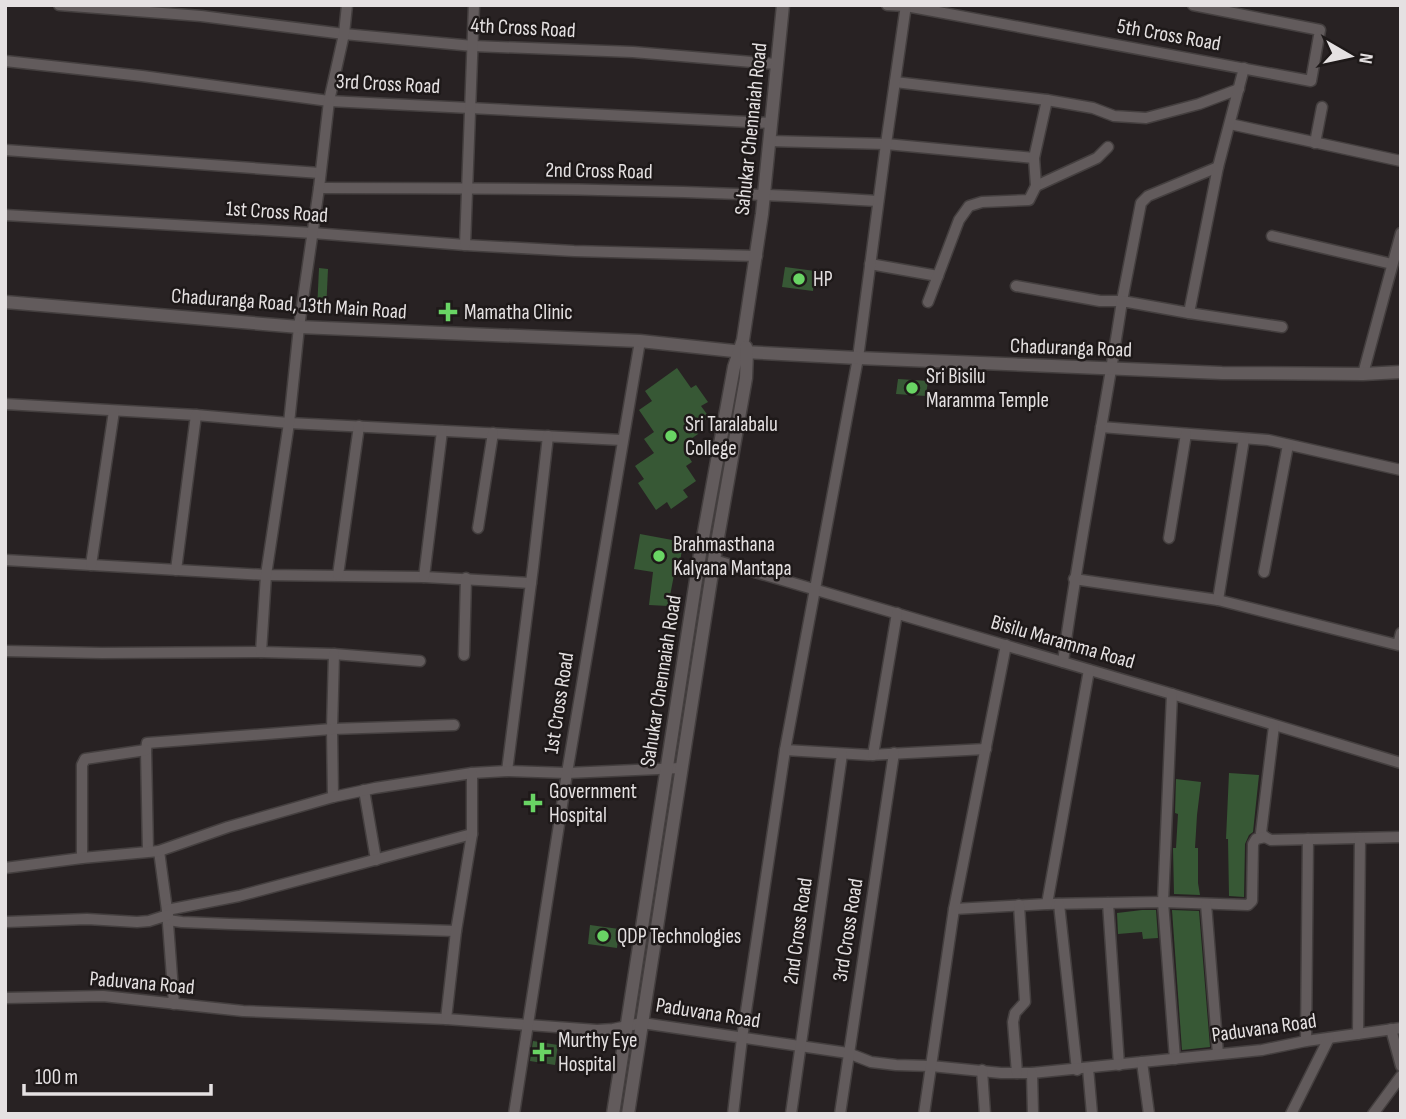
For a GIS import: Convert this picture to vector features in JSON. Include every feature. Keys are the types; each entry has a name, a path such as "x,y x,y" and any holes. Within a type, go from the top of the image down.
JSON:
{"street":[{"name":"4th Cross Road","path":"59,5 201,16 344,34 473,46 633,52 776,64"},
{"path":"261,652 266,575 289,423 329,101 344,34 347,5"},
{"path":"465,245 474,5"},
{"name":"Sahukar Chennaiah Road","path":"628,1114 713,560 746,378 743,347 765,194 783,5"},
{"name":"5th Cross Road","path":"887,5 906,6 1311,81 1320,30 1193,5"},
{"path":"733,1114 785,750 858,358 906,6"},
{"name":"3rd Cross Road","path":"5,61 329,101 771,123"},
{"path":"1189,313 1218,167 1244,68"},
{"path":"895,82 1047,100 1093,108 1114,116 1146,118 1199,104 1239,89"},
{"path":"928,302 959,220 969,206 982,202 1029,200 1036,186 1034,158 1047,100"},
{"path":"1315,143 1322,107"},
{"path":"1230,124 1401,161"},
{"path":"769,141 886,144 1034,158"},
{"path":"1036,186 1097,158 1108,147"},
{"path":"5,150 320,173"},
{"path":"1063,662 1074,579 1140,203 1148,196 1218,167"},
{"name":"2nd Cross Road","path":"320,188 765,194 878,201"},
{"name":"1st Cross Road","path":"5,215 587,252 757,256"},
{"path":"1363,374 1401,233"},
{"path":"1272,236 1392,264"},
{"path":"870,264 937,276"},
{"path":"1016,286 1282,327"},
{"name":"Chaduranga Road, 13th Main Road","path":"5,302 299,327 743,347"},
{"name":"1st Cross Road","path":"514,1114 567,773 640,341"},
{"name":"Sahukar Chennaiah Road","path":"613,1114 700,554 734,367 743,347"},
{"name":"Chaduranga Road","path":"743,347 858,358 1222,373 1401,372"},
{"path":"5,404 289,423 622,440"},
{"path":"91,565 114,411"},
{"path":"176,570 196,415"},
{"path":"338,575 359,426"},
{"path":"1101,427 1268,440 1401,470"},
{"path":"424,577 442,430"},
{"path":"478,528 493,433"},
{"path":"1169,538 1186,434"},
{"path":"507,771 548,436"},
{"path":"1218,600 1244,439"},
{"path":"1264,572 1288,445"},
{"path":"5,560 266,575 466,578 531,583"},
{"name":"Bisilu Maramma Road","path":"713,560 1401,764"},
{"path":"464,655 466,578"},
{"path":"1074,579 1218,600 1398,645 1401,633"},
{"path":"873,755 897,613"},
{"path":"924,1114 954,909 1006,645"},
{"path":"5,651 261,652 334,654 420,661"},
{"path":"333,797 334,654"},
{"path":"1046,904 1089,670"},
{"path":"1172,694 1163,902 1175,1059"},
{"path":"174,1004 168,915 153,851 147,743 332,729 454,725"},
{"path":"1273,726 1261,833 1265,837 1271,840 1401,837"},
{"path":"785,750 873,755 986,749"},
{"path":"82,858 82,765 85,759 146,750"},
{"name":"3rd Cross Road","path":"840,1114 894,753"},
{"name":"2nd Cross Road","path":"791,1114 842,754"},
{"path":"5,869 153,851 333,797 472,773 567,773 681,768"},
{"path":"446,1019 456,931 472,834 472,773"},
{"path":"364,790 376,860"},
{"path":"5,922 88,919 149,921 472,834"},
{"path":"954,909 1163,902 1248,905 1252,901 1254,844 1256,839 1265,837"},
{"path":"1358,1034 1360,838"},
{"path":"1306,1041 1308,839"},
{"path":"1108,903 1119,1065"},
{"path":"1059,904 1092,1114"},
{"path":"1206,904 1218,1054"},
{"path":"1017,1073 1013,1021 1015,1013 1025,1002 1019,905"},
{"path":"168,915 194,923 456,931"},
{"name":"Paduvana Road","path":"5,998 103,996 243,1011 446,1019 597,1030 642,1023 848,1053 871,1062 1017,1073 1083,1069 1262,1050 1396,1028"},
{"path":"1396,1028 1401,1066"},
{"path":"1291,1114 1329,1038"},
{"path":"1142,1062 1149,1114"},
{"path":"982,1070 985,1114"},
{"path":"1032,1073 1033,1114"},
{"path":"1373,1114 1401,1076"}],"building":[{"name":"HP","path":"785,267 815,271 813,291 782,287"},
{"path":"319,268 328,269 326,311 317,311"},
{"name":"Sri Taralabalu College","path":"677,368 691,388 696,385 708,402 701,406 709,417 694,428 698,434 685,443 688,447 684,450 692,462 686,466 696,481 683,490 688,497 671,509 667,502 656,510 638,483 644,479 635,466 654,453 644,439 654,432 639,410 652,401 645,391"},
{"name":"Sri Bisilu Maramma Temple","path":"898,379 928,381 926,396 896,394"},
{"name":"Brahmasthana Kalyana Mantapa","path":"640,534 683,542 678,576 674,575 668,606 649,605 653,572 634,569"},
{"path":"1229,773 1259,775 1253,832 1245,844 1244,897 1229,896 1226,839"},
{"path":"1176,779 1201,782 1195,848 1198,848 1200,895 1174,894 1173,848 1176,848 1178,814 1175,813"},
{"path":"1156,910 1158,938 1143,939 1142,932 1118,934 1117,913"},
{"path":"1172,910 1199,911 1210,1047 1182,1050"},
{"name":"QDP Technologies","path":"590,925 619,929 617,948 588,944"},
{"path":"533,1041 558,1045 555,1065 530,1061"}],"place":[{"name":"HP","path":"799,279"},
{"name":"Mamatha Clinic","path":"448,312"},
{"name":"Sri Bisilu Maramma Temple","path":"912,388"},
{"name":"Sri Taralabalu College","path":"671,436"},
{"name":"Brahmasthana Kalyana Mantapa","path":"659,556"},
{"name":"Government Hospital","path":"533,803"},
{"name":"QDP Technologies","path":"603,936"},
{"name":"Murthy Eye Hospital","path":"542,1052"}]}
